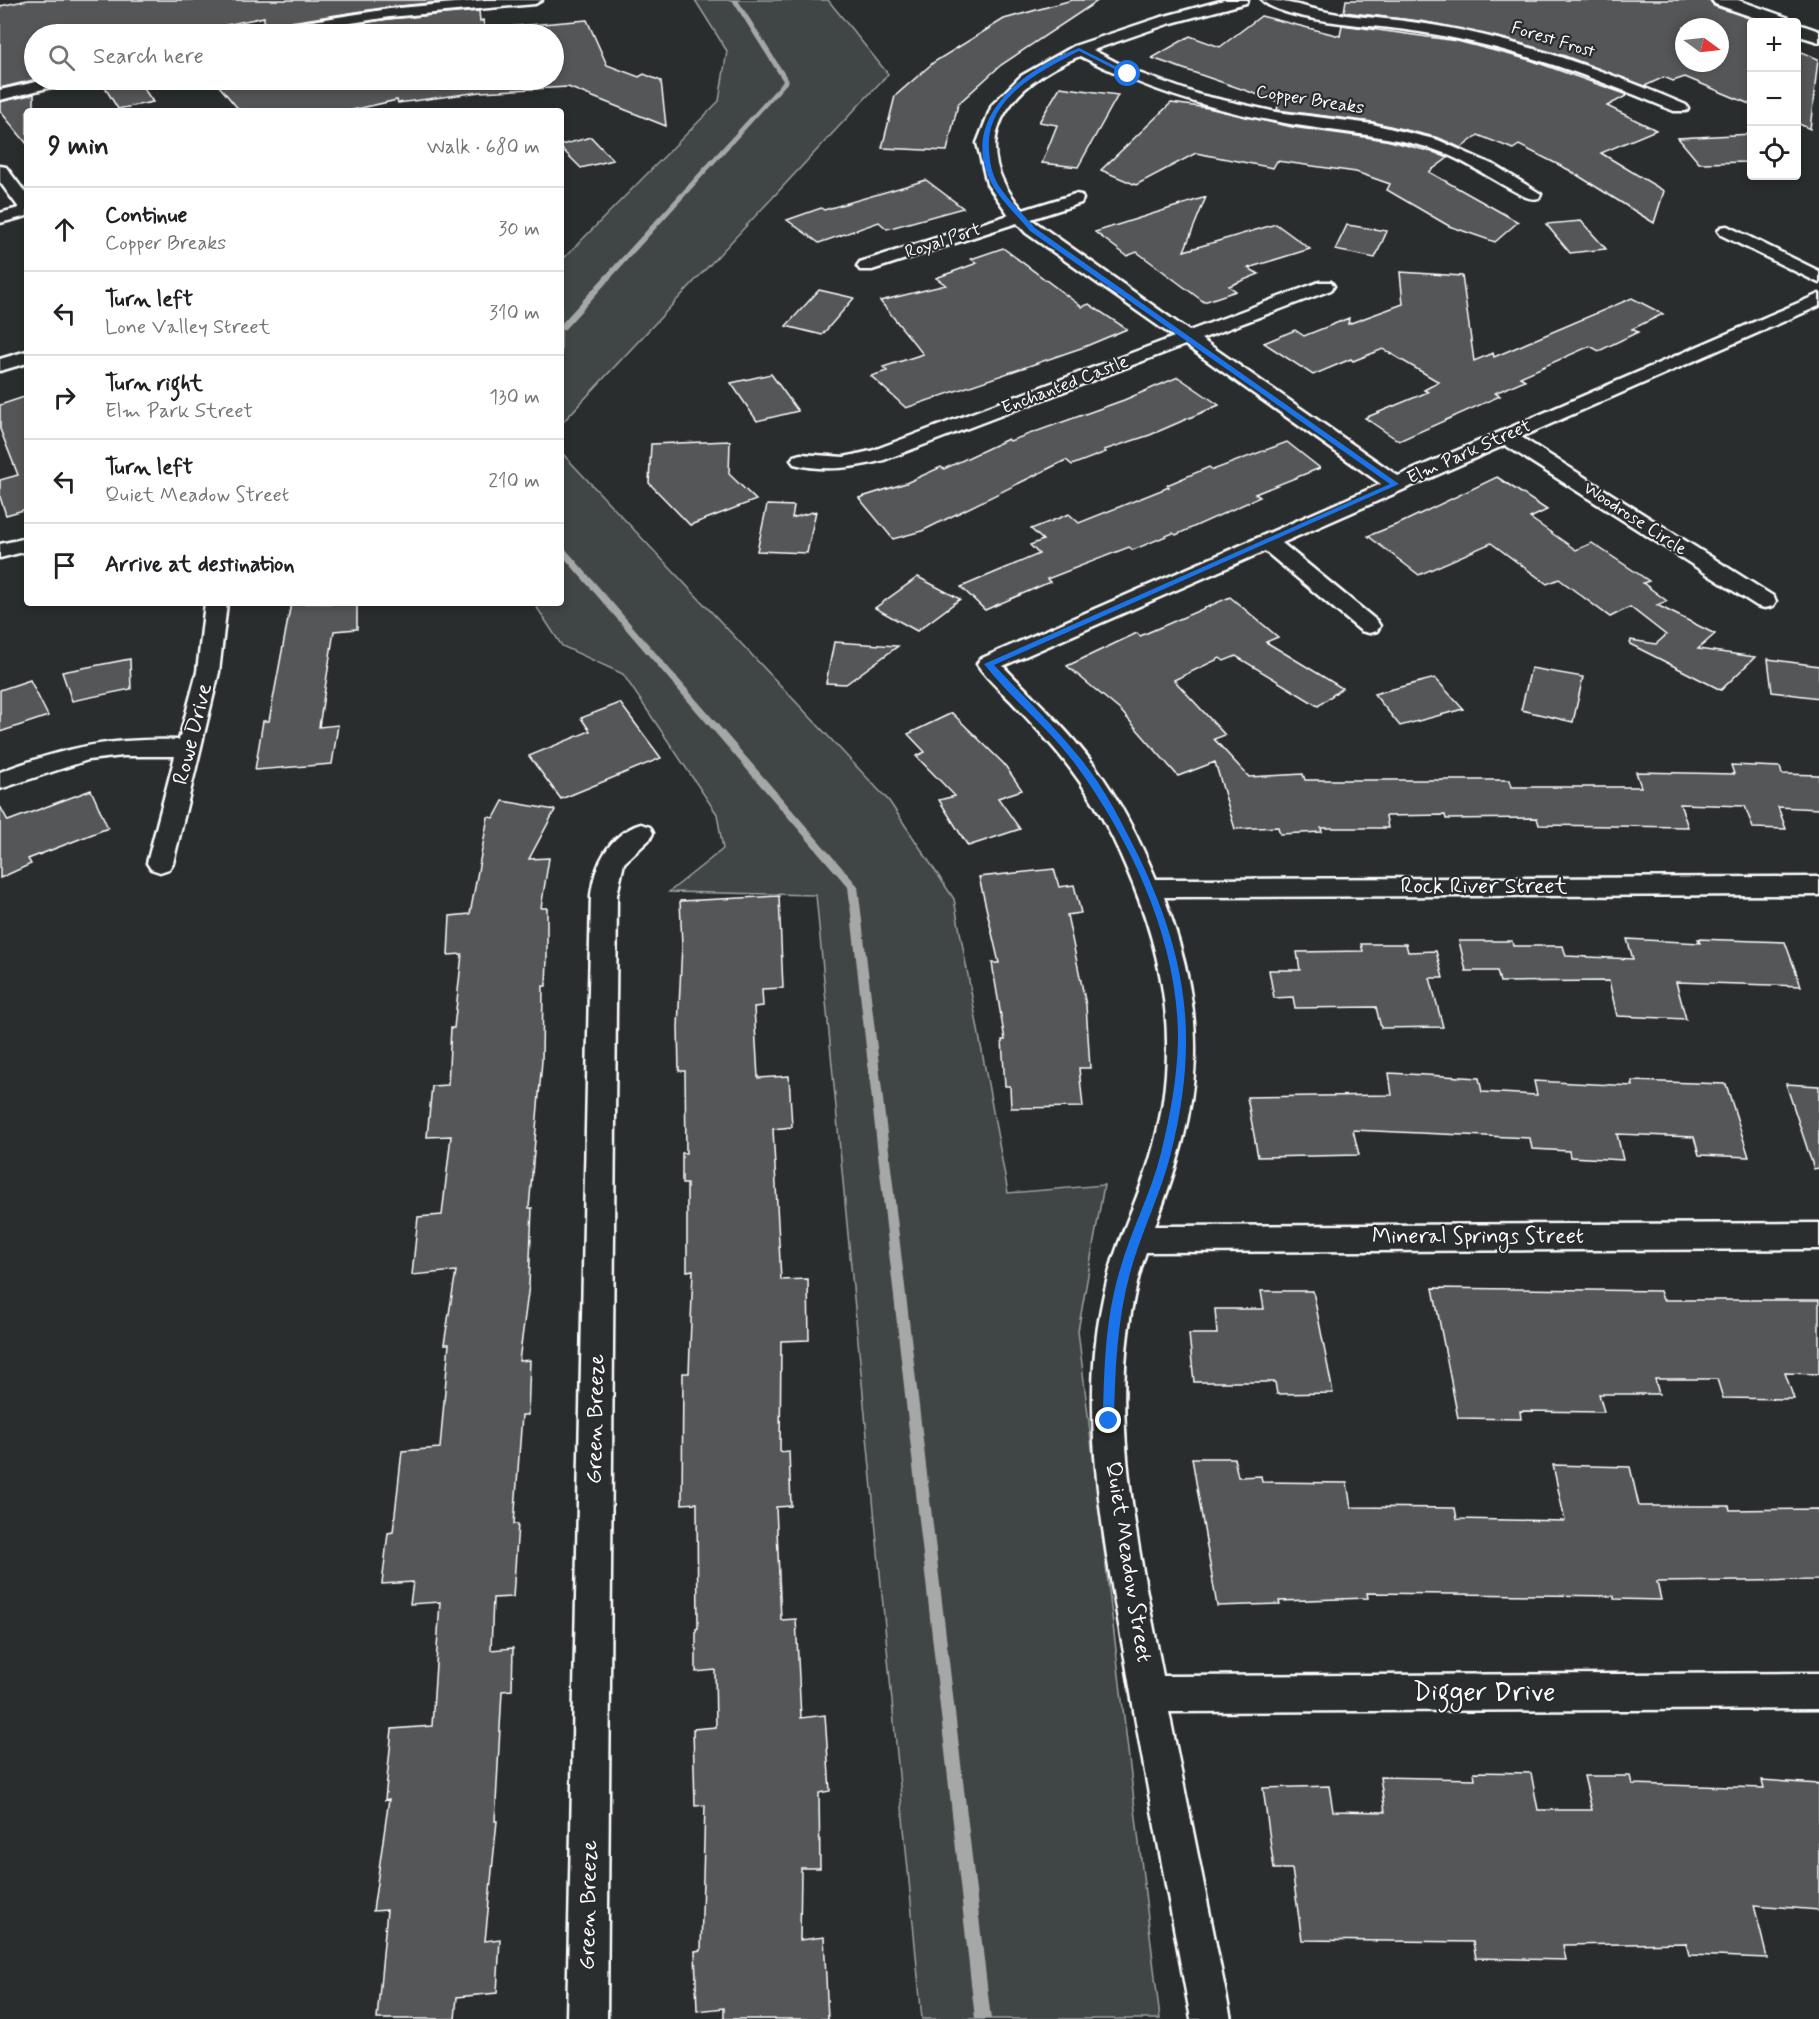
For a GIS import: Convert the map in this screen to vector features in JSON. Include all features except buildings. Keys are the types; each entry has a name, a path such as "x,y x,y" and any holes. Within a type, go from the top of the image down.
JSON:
{"street":[{"path":"319,24 389,13 535,0"},
{"path":"1241,0 1079,49 1026,78 1001,102 989,123 985,137 987,165 995,185 1032,229 1395,484"},
{"name":"Forest Frost","path":"1269,0 1318,16 1430,29 1508,45 1592,72 1680,108"},
{"path":"1721,0 1771,18"},
{"path":"1801,30 1819,38"},
{"name":"Copper Breaks","path":"1079,49 1128,74 1195,99 1276,117 1392,133 1432,143 1490,169 1533,194"},
{"path":"0,95 24,89"},
{"path":"0,171 24,205"},
{"name":"Royal Port","path":"866,266 1075,199"},
{"path":"0,218 24,210"},
{"path":"1726,231 1819,279"},
{"name":"Enchanted Castle","path":"801,460 844,463 877,456 1325,286"},
{"name":"Elm Park Street","path":"988,664 1819,299"},
{"path":"0,365 24,358"},
{"name":"Woodrose Circle","path":"1505,436 1765,602"},
{"path":"1266,541 1369,626"},
{"path":"0,551 24,545"},
{"name":"Rowe Drive","path":"160,863 208,672 216,606"},
{"name":"Quiet Meadow Street","path":"988,664 1078,761 1114,816 1149,888 1172,957 1179,992 1183,1040 1179,1096 1166,1156 1125,1272 1114,1319 1109,1421 1116,1514 1148,1694 1211,2019"},
{"path":"0,781 34,768 100,750 136,747 189,748"},
{"name":"Green Breeze","path":"587,2019 604,895 606,870 620,849 640,833"},
{"name":"Rock River Street","path":"1149,888 1819,886"},
{"name":"Mineral Springs Street","path":"1136,1239 1819,1236"},
{"name":"Digger Drive","path":"1148,1694 1819,1691"}],"shaded area":[{"path":"695,0 828,0 888,74 564,421 564,258 719,101 727,51"},
{"path":"564,455 889,801 954,899 1008,1193 1104,1185 1078,1331 1160,2019 922,2019 816,895 669,892 723,849 717,814 623,674 562,646 536,606 564,606"}],"waterway":[{"path":"564,325 786,81 735,0"},
{"path":"564,552 853,886 983,2019"}],"route":[{"path":"1109,1421 1114,1319 1125,1272 1166,1156 1179,1096 1183,1040 1179,992 1169,945 1149,888 1114,816 1078,761 988,664 1395,484 1032,229 995,185 987,165 985,137 989,123 1001,102 1012,89 1043,67 1079,49 1128,74"}]}
